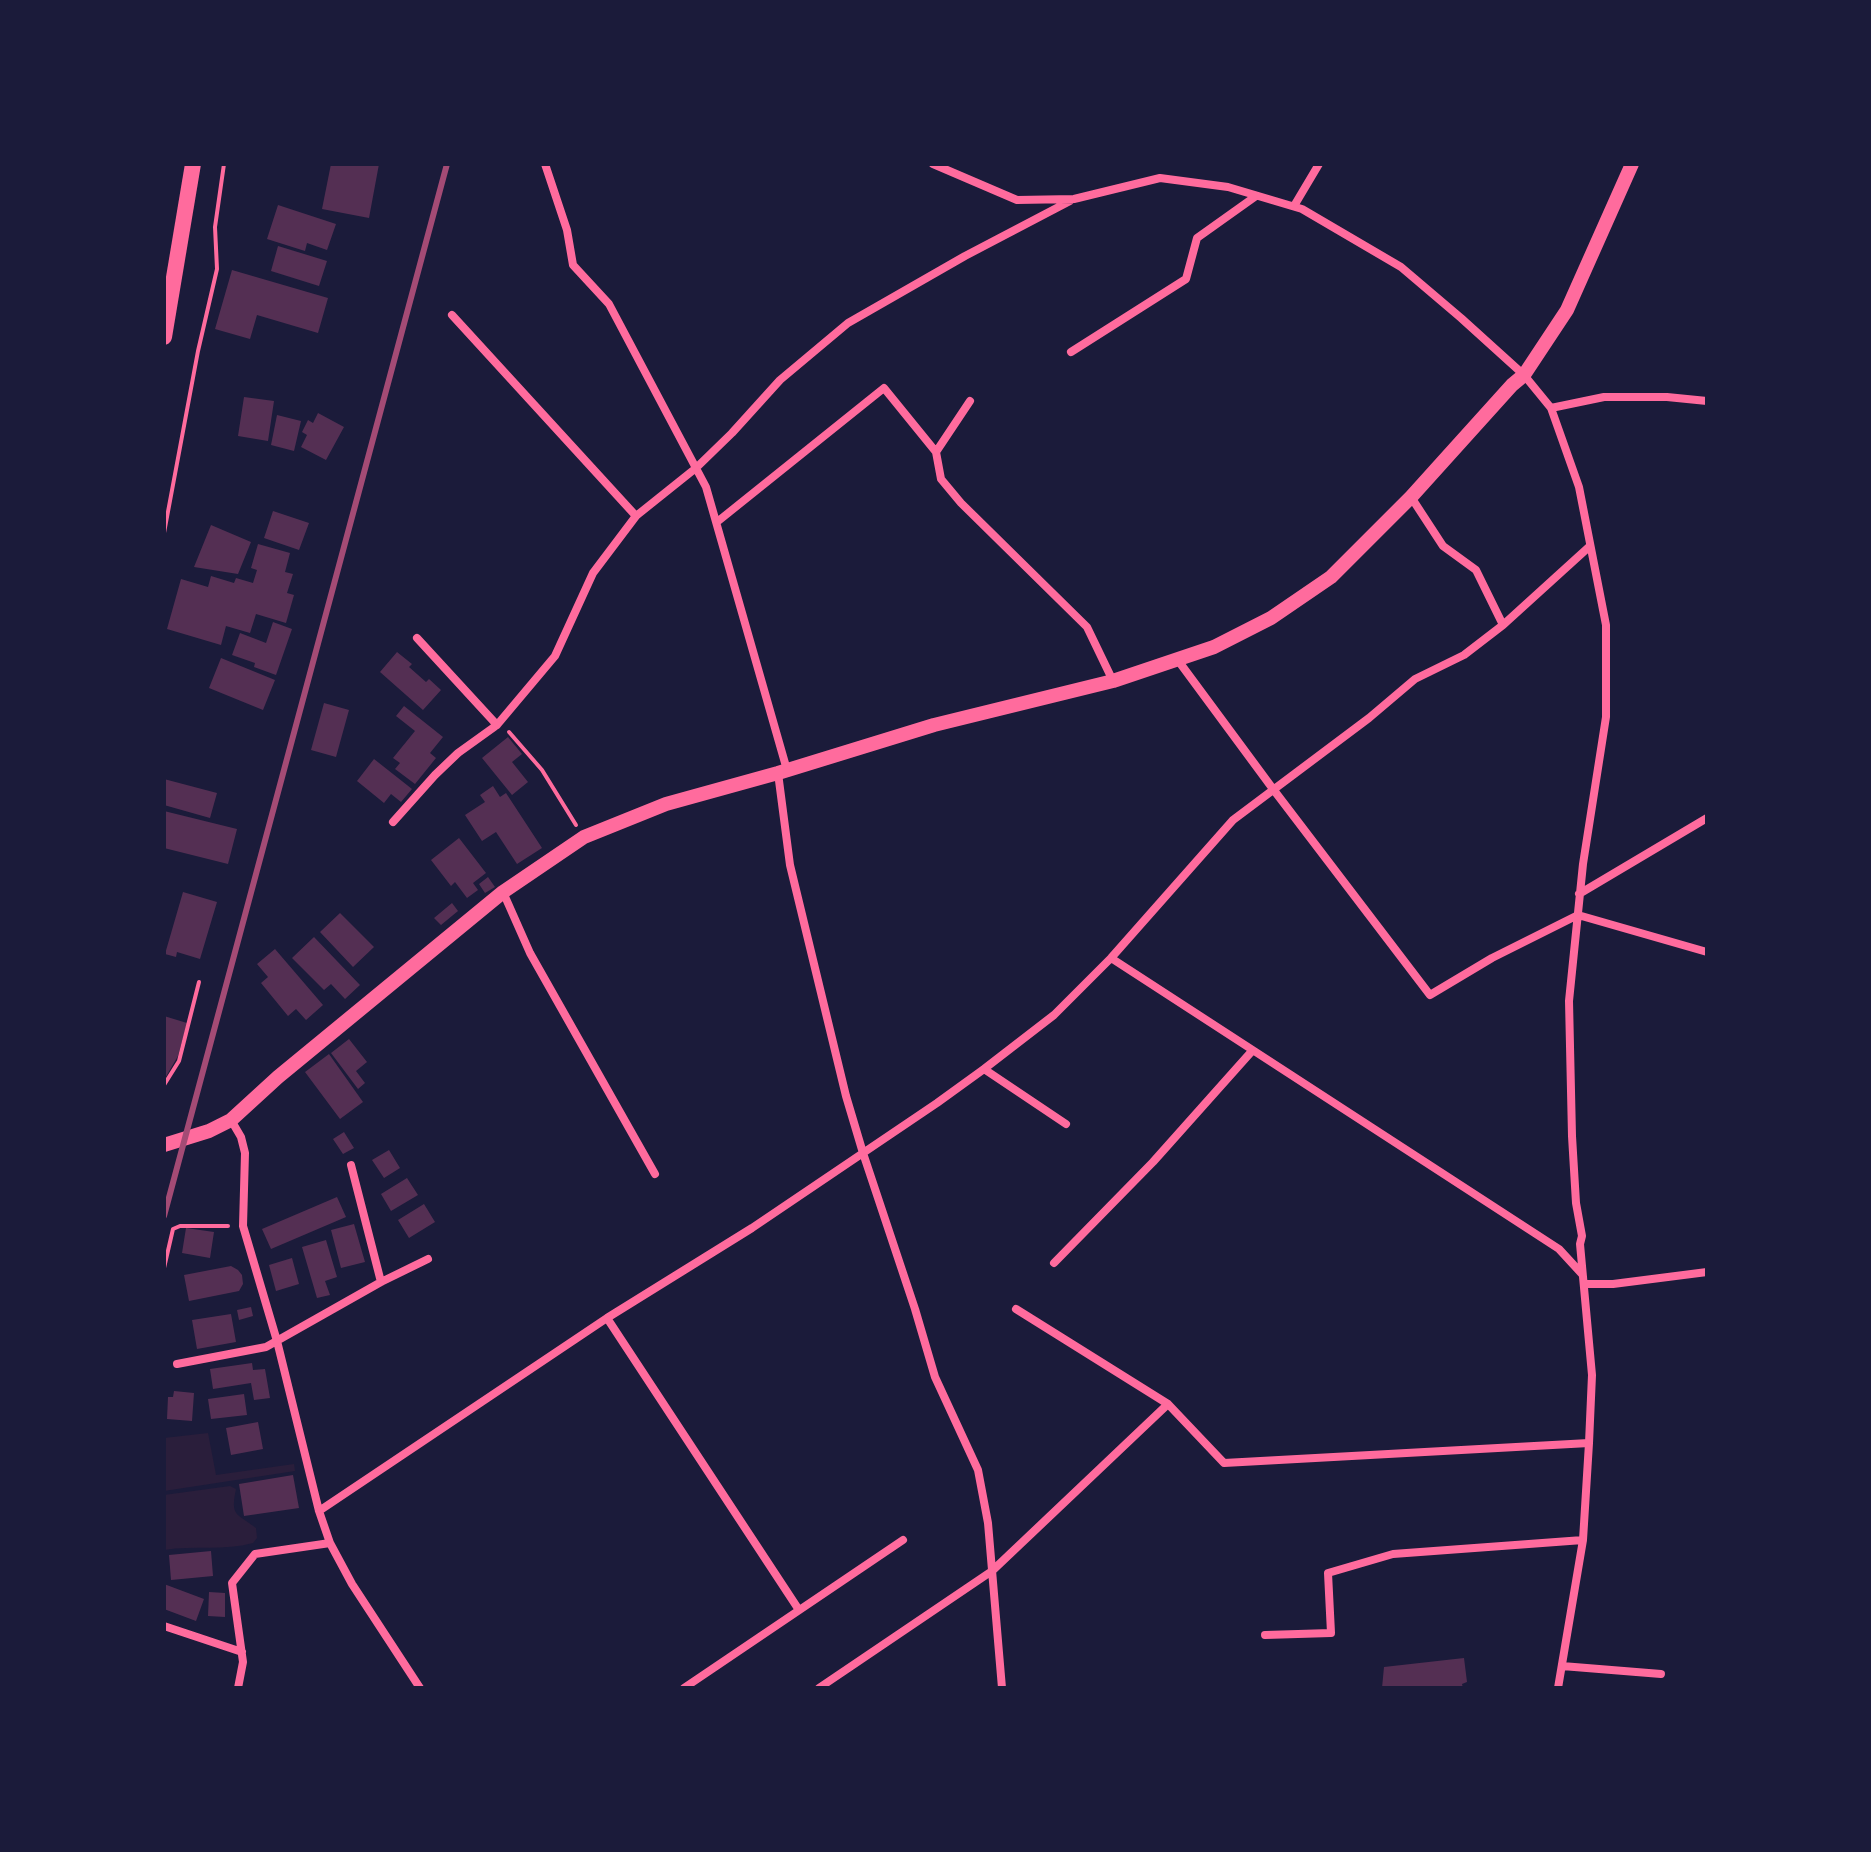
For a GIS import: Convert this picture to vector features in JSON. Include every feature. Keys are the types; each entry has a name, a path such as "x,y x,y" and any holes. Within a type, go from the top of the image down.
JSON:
{"highway":[{"path":"164,337 193,164"}],"main road":[{"path":"164,1145 197,1136 231,1120 278,1077 503,892 584,837 666,804 934,725 1113,681 1214,647 1271,618 1331,577 1411,497 1524,375 1567,310 1632,164"}],"street":[{"path":"545,164 567,230 573,265 609,304 706,487 717,522 782,772 790,865 846,1096 935,1377 978,1470 988,1523 1002,1688"},
{"path":"933,164 1017,200 1074,199 1160,178 1228,187 1302,209 1401,267 1524,375 1551,408 1579,487 1606,625 1606,717 1579,894 1569,1001 1576,1203 1582,1236 1580,1244 1592,1375 1583,1540 1558,1688"},
{"path":"1294,206 1319,164"},
{"path":"1071,352 1186,279 1197,238 1256,196"},
{"path":"393,822 458,753 497,725 555,656 593,573 636,516 696,468 780,380 848,323 965,256 1074,199"},
{"path":"452,315 636,516"},
{"path":"717,522 884,388 936,452 941,479 961,503 1087,627 1113,681"},
{"path":"1551,408 1604,397 1667,397 1707,401"},
{"path":"936,452 970,401"},
{"path":"1411,497 1443,546 1476,570 1503,625"},
{"path":"319,1511 607,1318 752,1228 984,1069 1054,1015 1111,958 1233,820 1369,718 1415,679 1464,655 1503,625 1590,546"},
{"path":"417,638 497,725"},
{"path":"1177,659 1430,995 1492,958 1578,915 1707,952"},
{"path":"1579,894 1707,818"},
{"path":"503,892 530,953 655,1174"},
{"path":"1111,958 1559,1249 1583,1280 1613,1284 1707,1272"},
{"path":"1054,1263 1153,1162 1252,1051"},
{"path":"984,1069 1066,1124"},
{"path":"231,1120 241,1137 245,1153 243,1226 277,1341 319,1511 330,1543 352,1584 420,1688"},
{"path":"351,1165 381,1282"},
{"path":"177,1364 266,1347 428,1259"},
{"path":"1016,1309 1168,1404 1224,1463 1589,1443"},
{"path":"607,1318 799,1610"},
{"path":"819,1688 992,1571 1168,1404"},
{"path":"684,1688 903,1540"},
{"path":"1265,1635 1331,1633 1328,1573 1367,1561 1393,1554 1583,1540"},
{"path":"238,1688 243,1662 232,1583 255,1554 330,1543"},
{"path":"164,1626 242,1652"},
{"path":"1562,1666 1661,1674"}],"path":[{"path":"164,533 198,351 217,269 215,227 224,164"},
{"path":"497,725 506,728 542,770 584,837"},
{"path":"164,1085 179,1061 199,982"},
{"path":"164,1268 173,1229 180,1226 243,1226"}],"shaded area":[{"path":"208,1433 216,1475 294,1464 295,1471 164,1491 164,1438"},
{"path":"230,1486 236,1489 235,1510 256,1528 257,1538 253,1543 164,1550 164,1495"}],"building":[{"path":"331,164 379,164 369,218 322,209"},
{"path":"278,205 336,224 327,250 307,243 305,251 267,239"},
{"path":"278,246 327,261 319,286 271,271"},
{"path":"232,270 328,298 318,333 257,315 250,339 215,329"},
{"path":"244,397 274,401 268,441 238,436"},
{"path":"318,413 344,427 326,460 301,447 307,435 302,432 308,420 313,423"},
{"path":"277,415 301,421 294,451 271,445"},
{"path":"273,511 309,523 299,550 264,538"},
{"path":"211,525 251,542 238,574 194,567"},
{"path":"258,544 290,553 285,572 293,574 287,593 294,595 286,623 256,614 250,633 226,626 221,645 167,629 181,579 208,587 211,576 234,583 236,578 253,583 257,570 251,568"},
{"path":"273,622 292,629 276,675 232,655 240,633 266,643"},
{"path":"397,652 412,664 409,667 426,682 429,679 441,690 423,710 380,672"},
{"path":"221,658 275,680 263,710 209,688"},
{"path":"324,703 349,710 336,757 311,750"},
{"path":"404,706 443,737 430,753 436,758 415,784 395,769 400,763 393,758 415,731 396,716"},
{"path":"508,737 522,754 512,762 528,782 512,795 482,758"},
{"path":"374,759 412,789 401,802 391,794 384,803 357,781"},
{"path":"164,779 217,793 210,818 164,805"},
{"path":"493,786 500,797 506,793 542,848 517,864 496,832 482,841 465,815 485,802 480,795"},
{"path":"164,811 237,829 228,864 164,848"},
{"path":"459,838 486,873 473,883 478,890 467,898 455,882 451,886 431,860"},
{"path":"488,877 495,887 485,893 479,884"},
{"path":"183,892 217,902 200,959 177,952 176,957 165,954"},
{"path":"452,903 458,911 441,925 434,918"},
{"path":"340,913 374,947 353,967 320,932"},
{"path":"314,937 360,985 345,999 331,984 324,990 292,958"},
{"path":"275,949 323,1005 306,1020 296,1009 288,1016 261,983 268,977 257,964"},
{"path":"164,1016 187,1023 178,1056 164,1080 166,1043"},
{"path":"349,1039 367,1062 356,1071 365,1083 358,1089 331,1053"},
{"path":"329,1054 363,1102 340,1119 305,1072"},
{"path":"344,1132 354,1148 343,1154 333,1139"},
{"path":"389,1150 400,1168 384,1178 372,1160"},
{"path":"407,1178 418,1195 391,1211 381,1194"},
{"path":"337,1197 346,1217 271,1249 262,1229"},
{"path":"424,1204 435,1222 409,1238 398,1220"},
{"path":"354,1224 365,1262 341,1268 331,1230"},
{"path":"186,1228 214,1232 210,1258 182,1253"},
{"path":"326,1240 337,1277 325,1281 330,1295 317,1298 302,1247"},
{"path":"292,1258 299,1284 276,1291 269,1265"},
{"path":"231,1266 242,1275 243,1284 239,1291 189,1301 184,1275"},
{"path":"251,1307 253,1316 239,1320 237,1310"},
{"path":"231,1314 236,1342 197,1349 192,1320"},
{"path":"252,1363 253,1370 265,1369 270,1398 254,1400 251,1383 213,1389 210,1369"},
{"path":"174,1391 194,1393 192,1421 167,1419 168,1397 173,1397"},
{"path":"244,1394 247,1415 211,1419 208,1399"},
{"path":"258,1422 263,1449 231,1455 226,1428"},
{"path":"293,1475 299,1508 244,1516 239,1484"},
{"path":"211,1551 213,1576 171,1580 169,1555"},
{"path":"164,1584 204,1599 196,1621 164,1609"},
{"path":"209,1592 225,1593 225,1617 208,1616"},
{"path":"1464,1658 1467,1682 1462,1684 1463,1688 1382,1688 1384,1667"}],"railway":[{"path":"164,1216 447,164"}]}
